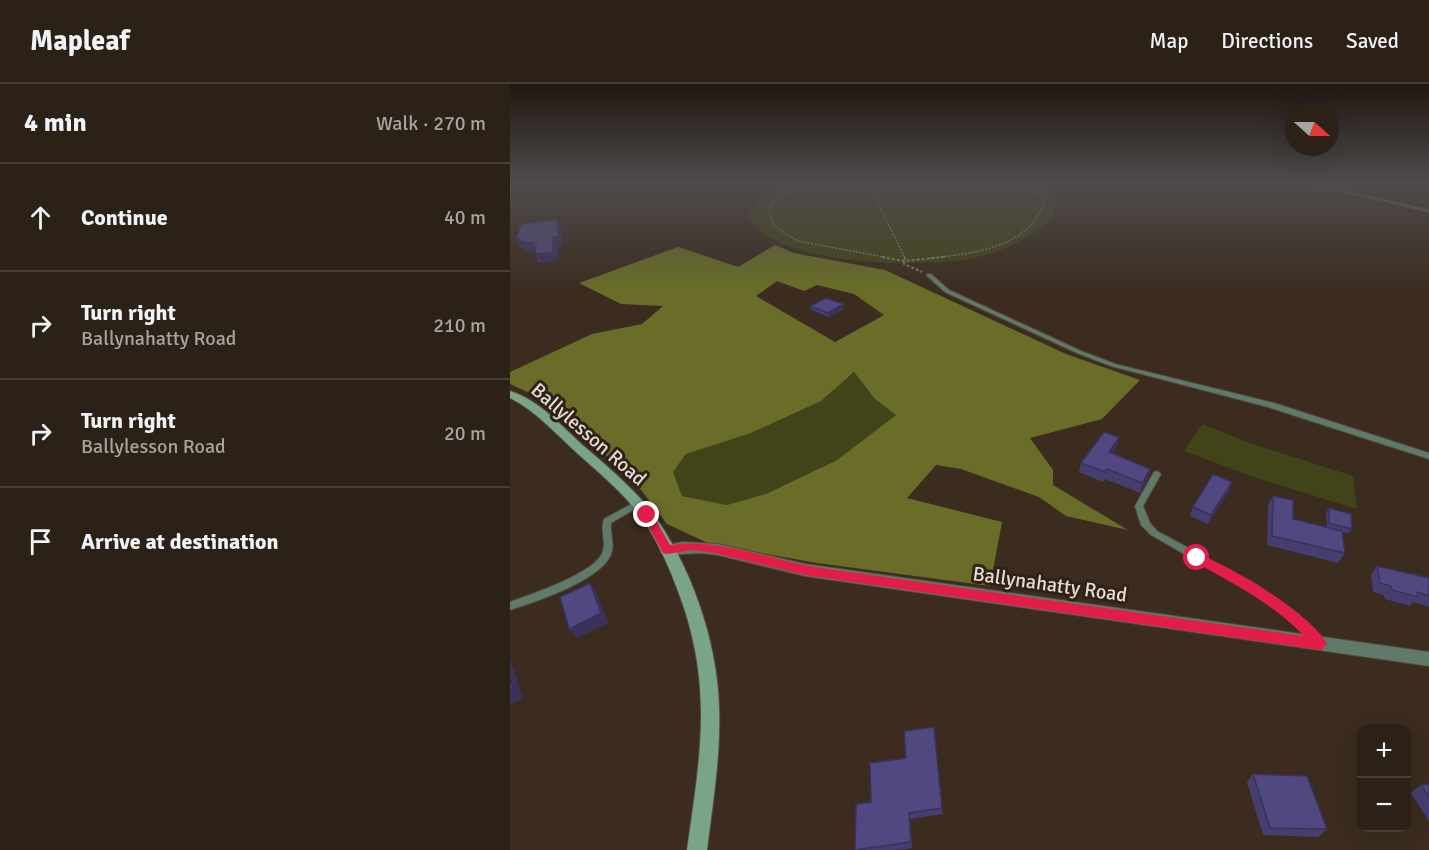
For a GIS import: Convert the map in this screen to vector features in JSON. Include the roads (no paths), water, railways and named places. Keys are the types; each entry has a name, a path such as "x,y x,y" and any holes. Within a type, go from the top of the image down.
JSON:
{"main road":[{"name":"Ballylesson Road","path":"510,394 530,405 622,486 647,515 667,550 701,633 710,687 709,755 698,850"}],"street":[{"name":"Ballynahatty Road","path":"667,550 692,546 714,549 805,570 1429,659"}],"lane":[{"path":"929,275 947,291 1079,352 1113,365 1271,405 1429,456"},
{"path":"1156,474 1139,506 1146,525 1154,533 1256,590 1293,616 1321,644"},
{"path":"510,606 587,573 603,561 607,552 604,533 607,521 637,504"}]}
